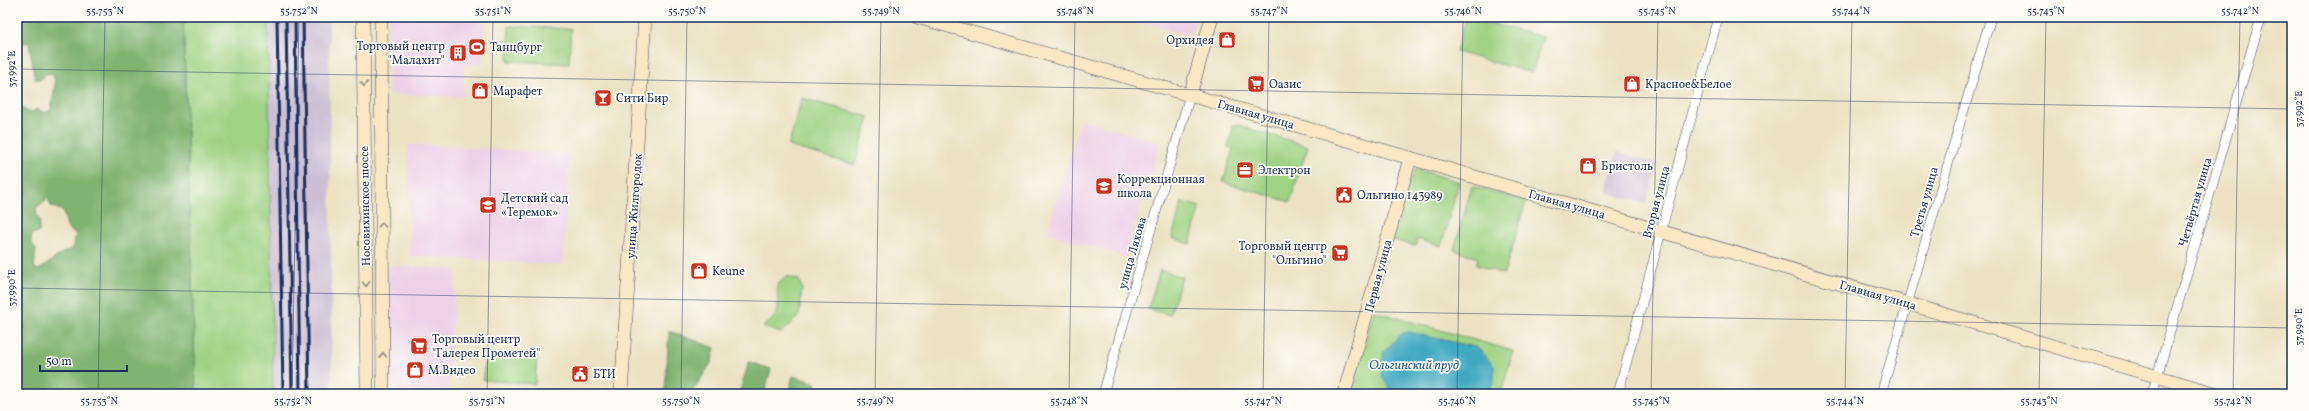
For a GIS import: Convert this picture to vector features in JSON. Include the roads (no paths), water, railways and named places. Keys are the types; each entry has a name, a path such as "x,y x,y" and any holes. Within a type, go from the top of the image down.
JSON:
{"street":[{"name":"Носовихинское шоссе","path":"364,17 367,394"},
{"name":"Носовихинское шоссе","path":"381,17 383,394"},
{"name":"улица Жилгородок","path":"621,394 645,17"},
{"name":"Главная улица","path":"917,17 1410,158 2216,394"},
{"path":"1190,95 1212,17"},
{"name":"Вторая улица","path":"1618,394 1718,17"},
{"name":"Третья улица","path":"1881,394 1991,17"},
{"name":"Четвёртая улица","path":"2152,394 2261,17"},
{"name":"улица Ляхова","path":"1103,394 1190,95"},
{"name":"Первая улица","path":"1344,394 1410,158"}],"water":[{"name":"Ольгинский пруд","path":"1409,332 1475,347 1481,351 1494,366 1494,382 1487,394 1393,394 1382,377 1383,353 1402,333"}],"railway":[{"path":"277,17 283,394"},
{"path":"286,17 292,394"},
{"path":"295,17 300,394"},
{"path":"303,17 309,394"}],"place":[{"name":"Орхидея","path":"1227,40"},
{"name":"Танцбург","path":"477,47"},
{"name":"Торговый центр \"Малахит\"","path":"458,53"},
{"name":"Оазис","path":"1256,84"},
{"name":"Красное&Белое","path":"1632,84"},
{"name":"Марафет","path":"480,91"},
{"name":"Сити Бир","path":"603,98"},
{"name":"Бристоль","path":"1588,166"},
{"name":"Электрон","path":"1245,170"},
{"name":"Коррекционная школа","path":"1104,186"},
{"name":"Ольгино 143989","path":"1344,195"},
{"name":"Детский сад «Теремок»","path":"488,205"},
{"name":"Торговый центр \"Ольгино\"","path":"1340,253"},
{"name":"Keune","path":"699,271"},
{"name":"Торговый центр \"Галерея Прометей\"","path":"419,346"},
{"name":"М.Видео","path":"415,370"},
{"name":"БТИ","path":"580,374"}]}
